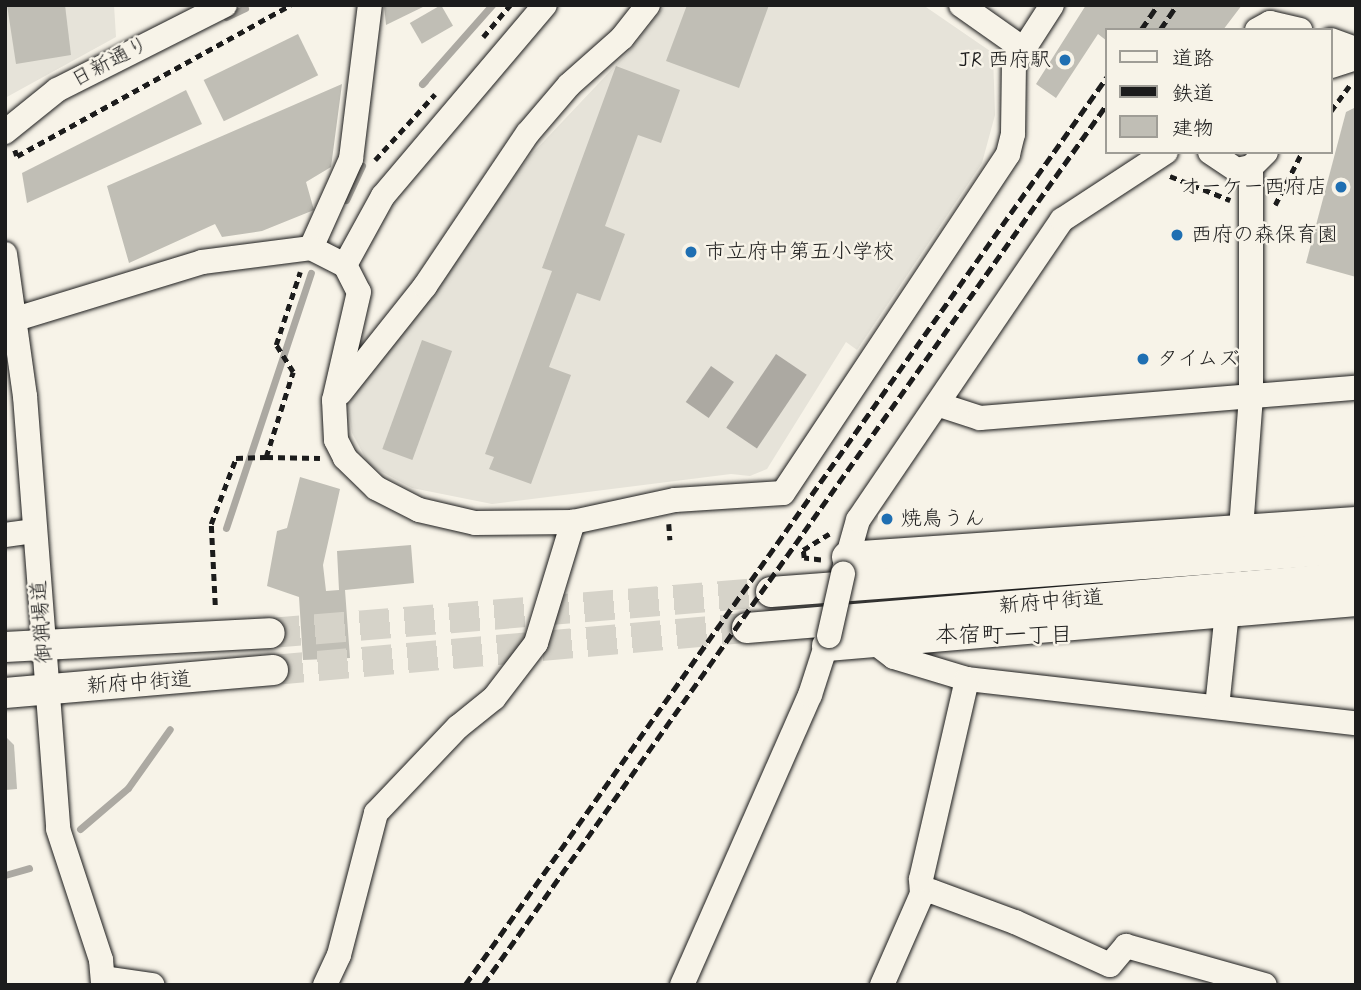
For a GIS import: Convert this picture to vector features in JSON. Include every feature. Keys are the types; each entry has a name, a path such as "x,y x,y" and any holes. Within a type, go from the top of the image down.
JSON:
{"main road":[{"path":"840,554 1356,522"},
{"name":"新府中街道","path":"771,592 1356,548"},
{"name":"新府中街道","path":"747,628 1356,577"},
{"path":"828,641 874,642 1356,601"},
{"name":"新府中街道","path":"5,647 270,633"},
{"name":"新府中街道","path":"5,693 273,670"}],"street":[{"name":"日新通り","path":"7,131 57,90 225,5"},
{"path":"311,248 351,159 370,5"},
{"path":"345,265 383,195 545,5"},
{"path":"334,400 425,286 528,133 569,85 621,38 648,5"},
{"path":"961,5 1022,48"},
{"path":"16,319 202,262 311,248 345,265 359,292 334,400 335,440 345,458 376,488 419,510 475,523 573,522 675,500 783,493 1009,154 1013,134 1011,79 1022,48 1052,5"},
{"path":"1258,21 1292,28"},
{"path":"1333,41 1356,49"},
{"path":"1333,65 1356,58"},
{"path":"1220,155 1237,170 1259,159 1251,396 1241,529"},
{"path":"682,985 828,641 840,554 858,520 940,405 1062,220 1164,162"},
{"name":"御猟場道","path":"5,254 16,319 58,829 103,981"},
{"path":"940,405 980,418 1356,388"},
{"path":"325,985 339,955 376,813 458,727 494,698 536,643 573,522"},
{"path":"5,535 35,531"},
{"path":"1217,707 1227,612"},
{"path":"874,642 894,657 967,679 1356,723"},
{"path":"882,985 922,894 921,878 967,679"},
{"path":"922,894 931,891 1015,922 1110,965 1126,946 1265,985"},
{"path":"103,981 152,985"}],"path":[{"path":"7,131 17,156 290,5"},
{"path":"1333,108 1350,84 1356,85"},
{"path":"1271,212 1301,154"},
{"path":"1164,162 1240,204"},
{"path":"266,457 293,372 279,350"},
{"path":"215,605 211,524 236,458 345,458"},
{"path":"811,569 822,568 821,557 804,558 803,550 840,554"}],"shaded area":[{"path":"5,5 114,5 116,37 5,98"},
{"name":"市立府中第五小学校","path":"665,5 923,5 993,53 995,115 982,163 857,350 846,342 767,469 750,476 731,474 492,504 412,488 369,465 352,433 348,407 363,377 392,346 529,157 631,49"},
{"path":"776,354 807,375 757,448 726,428"},
{"path":"711,366 734,382 709,418 686,402"}],"building":[{"path":"7,5 65,5 71,55 16,64"},
{"path":"384,5 427,5 386,25"},
{"path":"441,5 453,26 422,44 410,23"},
{"path":"687,5 769,5 739,88 666,61"},
{"name":"JR 西府駅","path":"1086,5 1242,5 1225,28 1106,28 1106,40 1098,34 1056,98 1036,84"},
{"path":"298,34 318,75 224,121 204,80"},
{"path":"616,66 680,90 661,143 638,135 605,226 625,234 600,301 577,293 549,367 571,375 531,484 489,469 494,457 485,454 552,271 542,268"},
{"path":"342,84 331,167 306,182 314,210 262,231 222,237 215,224 129,263 107,186"},
{"path":"186,90 202,124 27,203 22,173"},
{"name":"オーケー西府店","path":"1356,107 1356,277 1306,263 1346,112"},
{"path":"422,340 452,351 412,460 382,449"},
{"path":"300,477 340,489 323,565 326,591 339,590 337,551 411,545 414,583 345,590 350,658 303,660 299,597 267,586 277,531 287,528"},
{"path":"5,736 14,745 17,789 5,790"}],"waterway":[{"path":"425,81 422,84 492,5"},
{"path":"226,17 245,8"},
{"path":"346,200 362,166"},
{"path":"226,528 311,273"},
{"path":"80,829 128,788 170,729"},
{"path":"5,875 29,868"}],"tunnel":[{"path":"270,633 771,592"},
{"path":"273,670 747,628"}],"railway":[{"path":"1142,28 1158,5"},
{"path":"1161,28 1177,5"},
{"path":"465,985 1106,78"},
{"path":"483,985 1106,105"}],"place":[{"name":"JR 西府駅","path":"1065,60"},
{"name":"オーケー西府店","path":"1341,187"},
{"name":"西府の森保育園","path":"1177,235"},
{"name":"市立府中第五小学校","path":"691,252"},
{"name":"タイムズ","path":"1143,359"},
{"name":"焼鳥うん","path":"887,519"}],"district":[{"name":"本宿町一丁目","path":"1004,636"}]}
